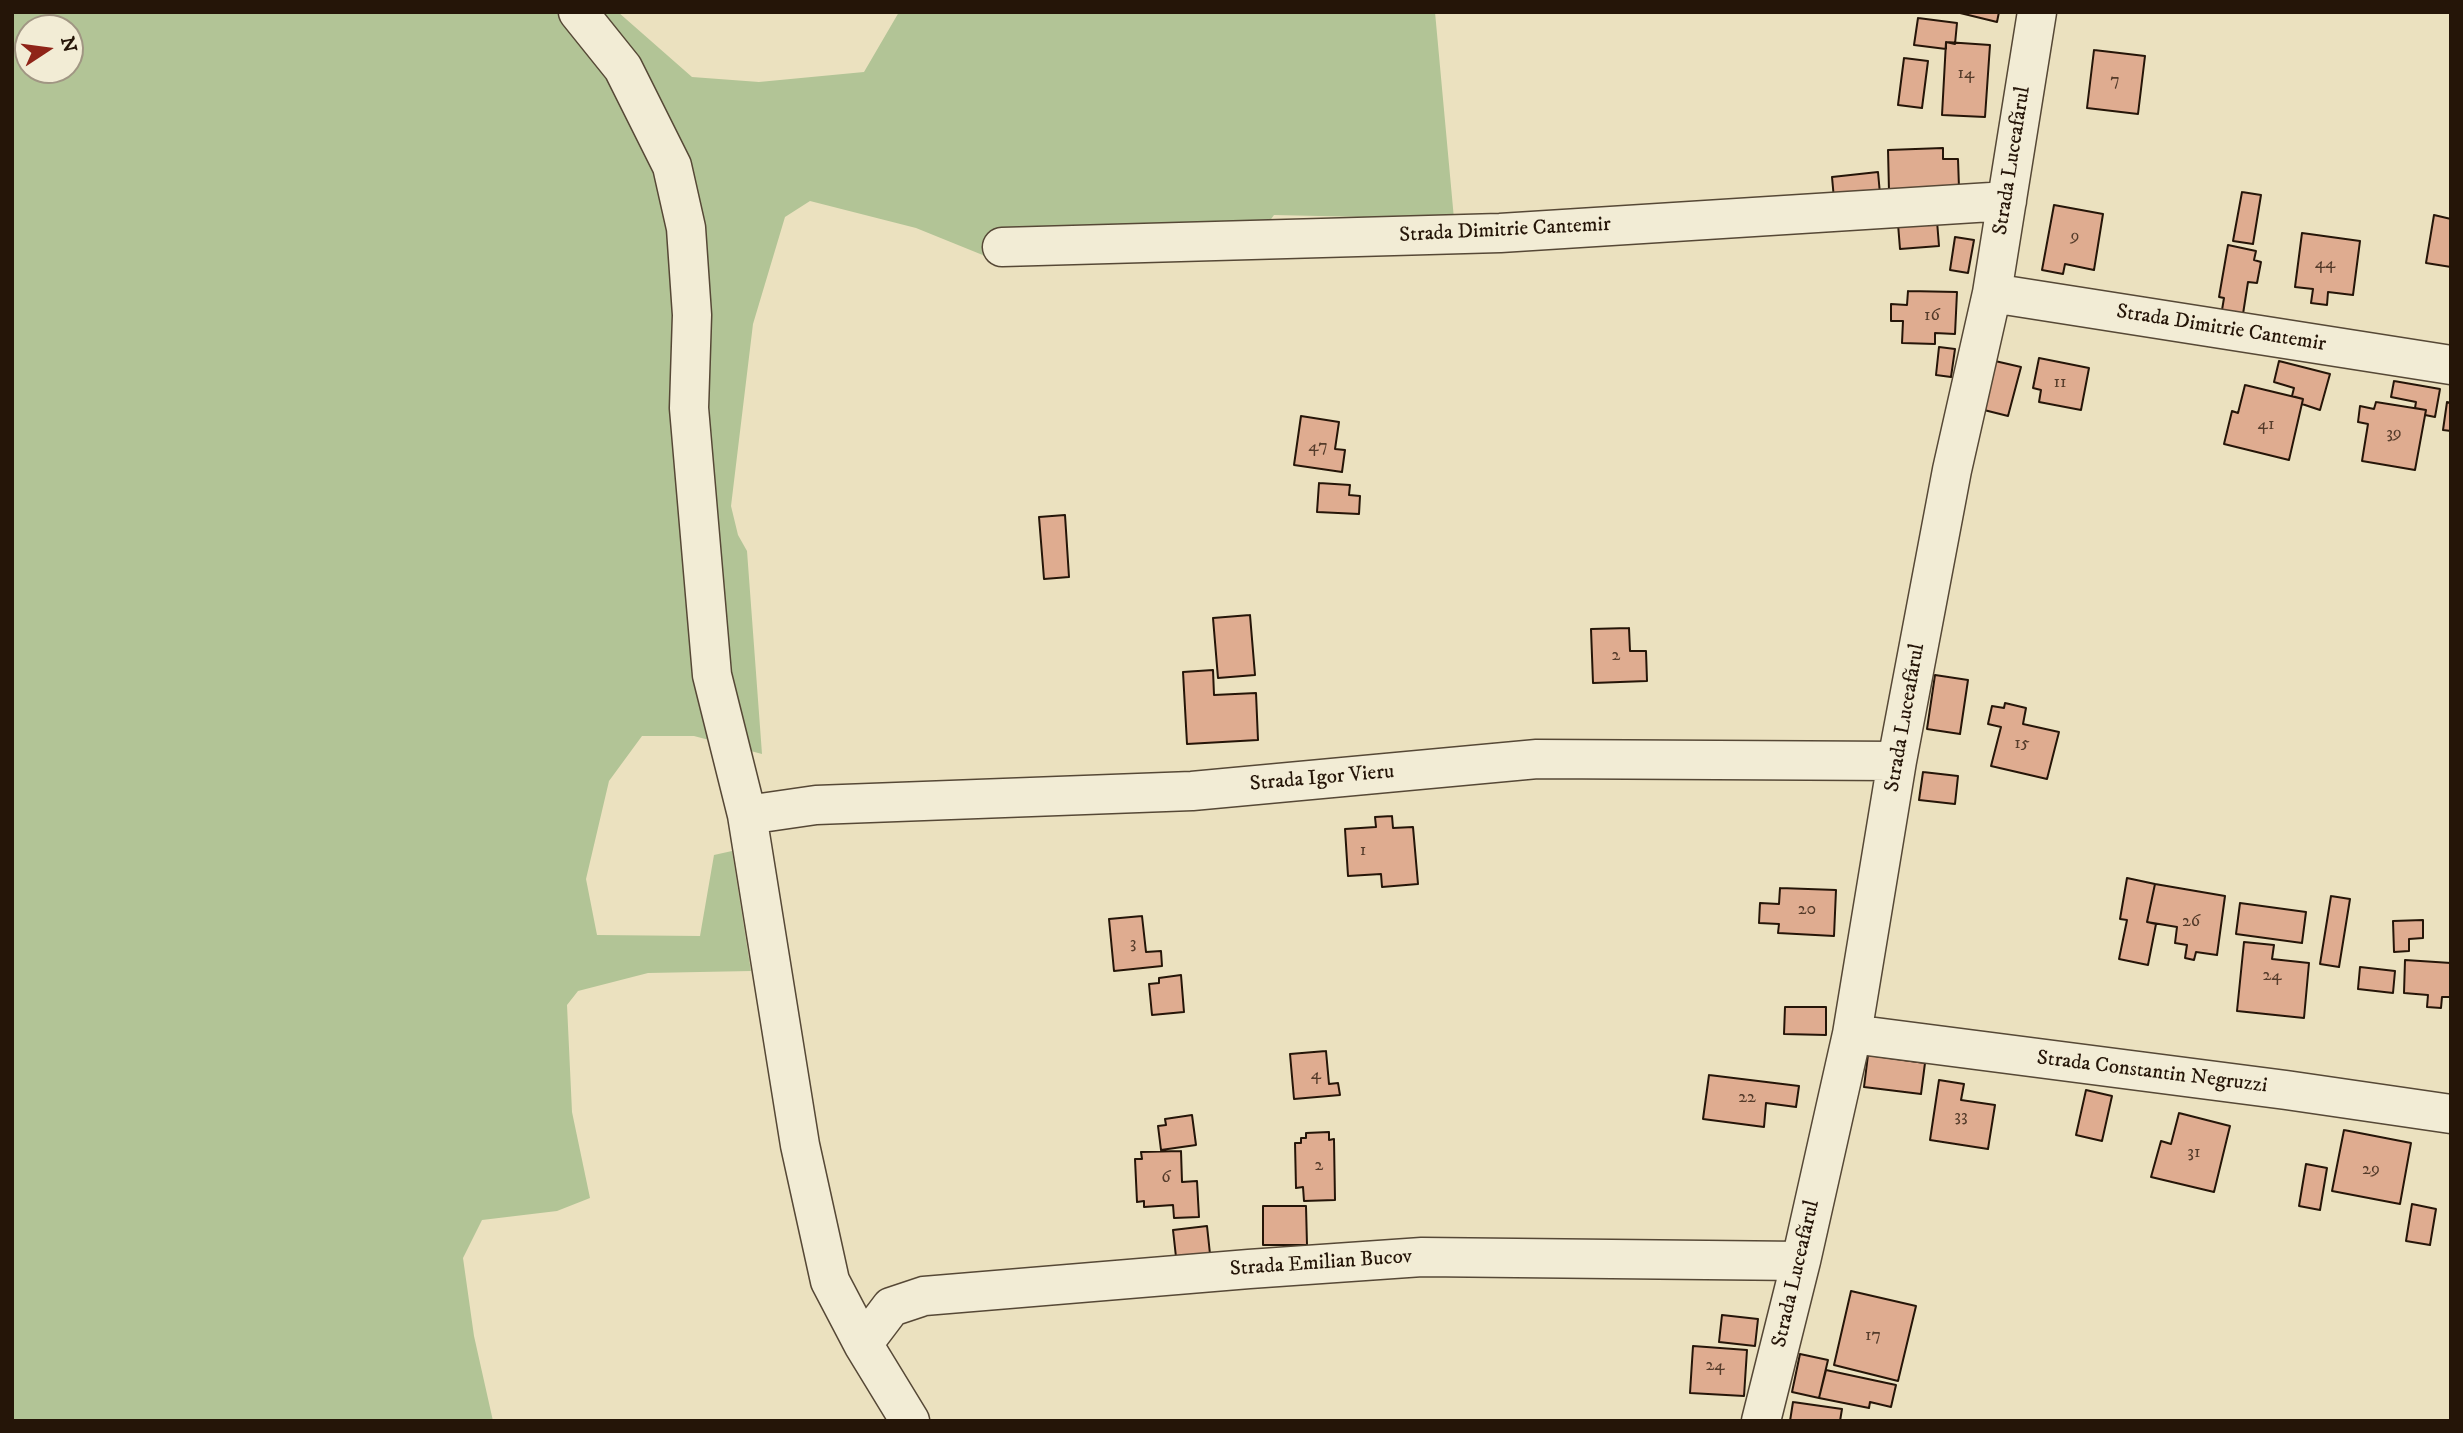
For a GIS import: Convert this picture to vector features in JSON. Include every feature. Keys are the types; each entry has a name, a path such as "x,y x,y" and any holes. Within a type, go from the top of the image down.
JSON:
{"street":[{"path":"578,12 623,68 672,166 686,229 692,315 689,408 712,675 747,815 806,1172 830,1281 863,1344 911,1421"},
{"name":"Strada Luceafărul","path":"1761,1421 1801,1261 1852,1034 1897,761 1952,470 1992,293 2038,12"},
{"name":"Strada Dimitrie Cantemir","path":"1002,247 1500,233 2007,201"},
{"name":"Strada Dimitrie Cantemir","path":"1992,293 2451,365"},
{"name":"Strada Igor Vieru","path":"747,815 816,805 1192,791 1537,759 1897,761"},
{"name":"Strada Constantin Negruzzi","path":"1852,1034 2451,1114"},
{"name":"Strada Emilian Bucov","path":"863,1344 891,1307 937,1294 1422,1257 1801,1261"}],"green space":[{"path":"12,12 618,12 692,77 759,82 864,72 899,12 1435,12 1454,219 1274,215 1248,251 995,260 916,228 810,201 785,217 753,324 731,506 738,535 747,551 762,754 694,736 642,736 609,781 586,879 597,935 700,936 714,855 732,851 751,971 648,973 578,991 567,1005 572,1112 590,1198 557,1211 482,1220 463,1258 474,1336 493,1421 12,1421"}],"building":[{"path":"1956,12 1999,12 1997,22"},
{"path":"1918,18 1957,23 1955,44 1946,42 1946,49 1914,45"},
{"path":"1946,42 1990,45 1985,117 1942,115"},
{"path":"2094,50 2145,56 2138,114 2087,108"},
{"path":"1904,58 1928,61 1922,108 1898,105"},
{"path":"1943,148 1943,159 1958,159 1959,188 1889,191 1888,150"},
{"path":"1878,172 1880,194 1834,199 1832,177"},
{"path":"2242,192 2261,195 2253,244 2233,241"},
{"path":"2054,205 2103,214 2094,270 2065,264 2063,274 2042,270"},
{"path":"2434,215 2451,219 2451,267 2426,263"},
{"path":"1937,221 1939,246 1900,249 1898,224"},
{"path":"2302,233 2360,241 2353,295 2328,292 2327,305 2311,303 2313,289 2295,287"},
{"path":"1955,237 1974,240 1968,273 1950,270"},
{"path":"2228,245 2256,251 2254,260 2261,262 2257,283 2248,282 2243,314 2222,310 2224,298 2219,297"},
{"path":"1908,291 1957,292 1955,334 1935,333 1935,344 1902,343 1903,321 1891,321 1891,304 1907,305"},
{"path":"1939,347 1955,349 1951,377 1936,375"},
{"path":"2039,358 2089,368 2081,410 2039,402 2041,390 2033,388"},
{"path":"1995,361 2021,367 2008,416 1984,410"},
{"path":"2279,361 2330,374 2320,410 2302,404 2303,399 2292,396 2294,388 2274,382"},
{"path":"2394,381 2440,389 2435,417 2425,415 2426,410 2415,408 2416,402 2391,397"},
{"path":"2245,385 2303,399 2289,460 2224,444 2232,411 2238,413"},
{"path":"2376,402 2426,410 2415,470 2362,461 2368,424 2358,422 2360,406 2374,409"},
{"path":"2447,402 2451,403 2451,431 2443,430"},
{"path":"1301,416 1339,422 1335,449 1345,450 1342,472 1294,465"},
{"path":"1319,483 1350,485 1349,495 1360,496 1359,514 1317,512"},
{"path":"1065,515 1069,577 1044,579 1039,517"},
{"path":"1250,615 1255,675 1218,678 1213,618"},
{"path":"1629,628 1630,651 1646,651 1647,681 1593,683 1591,629"},
{"path":"1213,670 1214,695 1256,693 1258,740 1187,744 1183,672"},
{"path":"1935,675 1968,680 1960,734 1927,729"},
{"path":"2005,703 2026,708 2023,724 2059,732 2047,779 1991,766 2001,727 1988,724 1992,706 2004,708"},
{"path":"1923,772 1958,776 1955,804 1919,800"},
{"path":"1392,816 1393,828 1413,827 1418,884 1382,887 1381,874 1348,876 1345,829 1376,827 1375,817"},
{"path":"2127,878 2155,884 2147,922 2156,924 2148,965 2119,959 2127,920 2120,919"},
{"path":"2155,884 2225,896 2217,955 2196,952 2194,960 2185,958 2187,945 2175,943 2177,927 2147,922"},
{"path":"1780,888 1836,890 1834,936 1778,933 1779,924 1759,923 1760,903 1779,904"},
{"path":"2331,896 2350,899 2339,967 2320,964"},
{"path":"2240,903 2306,912 2302,943 2236,934"},
{"path":"1142,916 1146,952 1161,951 1162,966 1114,971 1109,919"},
{"path":"2423,920 2423,938 2409,939 2409,951 2394,952 2393,921"},
{"path":"2244,942 2274,945 2272,959 2309,963 2304,1018 2237,1011"},
{"path":"2405,960 2451,963 2451,997 2442,997 2441,1008 2427,1007 2428,995 2404,993"},
{"path":"2360,967 2395,971 2393,993 2358,989"},
{"path":"1181,975 1184,1012 1152,1015 1149,984 1159,983 1159,978"},
{"path":"1785,1007 1826,1007 1826,1035 1784,1034"},
{"path":"1326,1051 1329,1084 1338,1083 1340,1095 1294,1099 1290,1054"},
{"path":"1868,1055 1925,1063 1921,1094 1864,1087"},
{"path":"1709,1075 1799,1086 1796,1107 1766,1103 1764,1127 1703,1119"},
{"path":"1939,1080 1964,1084 1961,1100 1995,1105 1988,1149 1930,1140"},
{"path":"2086,1090 2112,1096 2102,1141 2076,1135"},
{"path":"2179,1113 2230,1126 2214,1192 2151,1177 2161,1141 2171,1144"},
{"path":"1192,1115 1196,1145 1161,1150 1158,1126 1166,1125 1165,1119"},
{"path":"2344,1130 2411,1143 2400,1204 2332,1191"},
{"path":"1329,1132 1329,1140 1334,1139 1335,1200 1304,1201 1303,1187 1296,1188 1295,1143 1301,1143 1301,1138 1306,1138 1306,1133"},
{"path":"1181,1151 1182,1182 1197,1181 1199,1217 1174,1218 1173,1205 1144,1207 1144,1201 1137,1202 1135,1159 1142,1159 1141,1152"},
{"path":"2306,1164 2327,1168 2320,1210 2299,1206"},
{"path":"2412,1204 2436,1209 2430,1245 2406,1241"},
{"path":"1263,1206 1306,1206 1307,1245 1263,1245"},
{"path":"1207,1226 1210,1254 1176,1257 1173,1230"},
{"path":"1851,1291 1916,1306 1898,1381 1834,1365"},
{"path":"1722,1315 1758,1319 1755,1346 1719,1342"},
{"path":"1693,1346 1747,1350 1744,1396 1690,1393"},
{"path":"1800,1354 1828,1360 1819,1398 1792,1392"},
{"path":"1826,1370 1896,1385 1891,1407 1870,1402 1869,1408 1819,1398"},
{"path":"1793,1402 1842,1409 1840,1421 1790,1421"}]}
